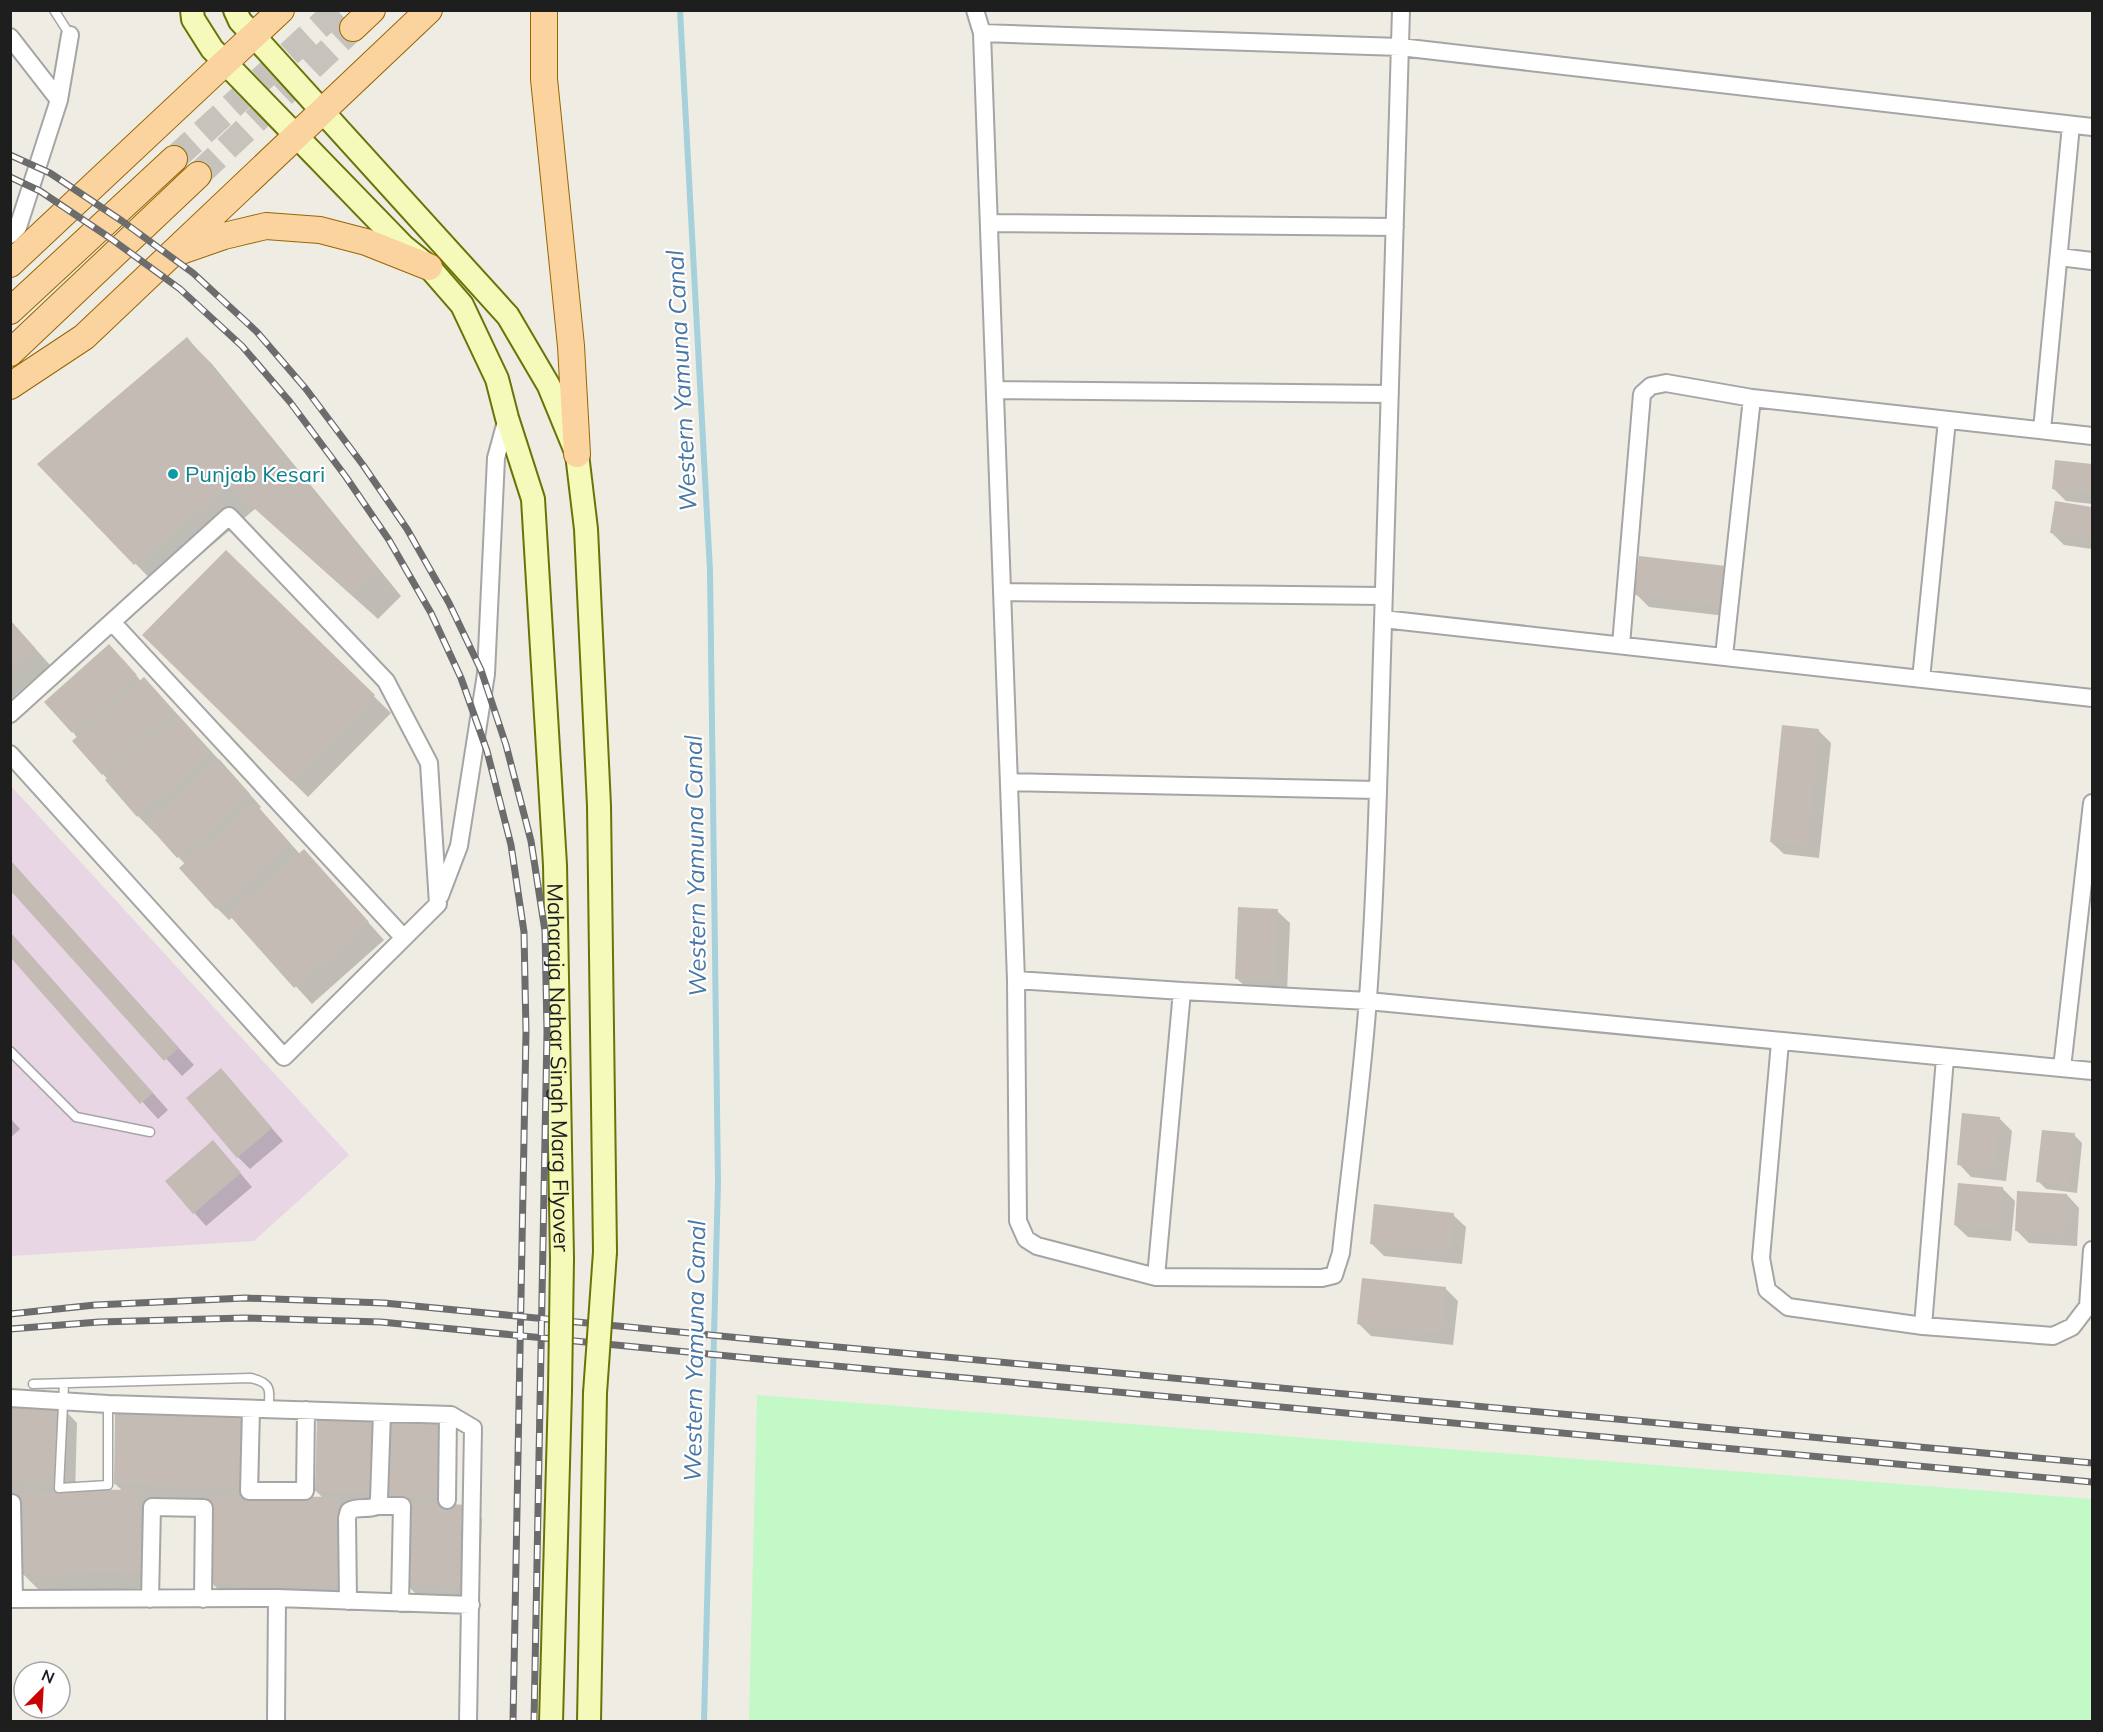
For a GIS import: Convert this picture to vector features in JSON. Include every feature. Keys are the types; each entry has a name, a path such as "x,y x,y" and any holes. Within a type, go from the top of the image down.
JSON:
{"main road":[{"name":"Maharaja Nahar Singh Marg Flyover","path":"192,10 193,19 212,50 403,246 429,267 462,304 497,379 533,499 555,866 562,1259 551,1722"},
{"name":"Maharaja Nahar Singh Marg Flyover","path":"235,10 240,21 508,316 549,386 577,454 586,528 599,806 605,1252 595,1393 589,1722"},
{"path":"10,264 281,10"},
{"path":"353,28 372,10"},
{"path":"10,386 84,337 429,10"},
{"path":"544,10 544,79 571,346 577,454"},
{"path":"10,311 174,159"},
{"path":"10,353 198,175"},
{"path":"171,255 224,236 266,226 320,230 366,242 429,267"}],"street":[{"path":"975,10 982,33 1009,782 1016,980 1018,1221 1026,1239 1037,1246 1156,1277 1322,1278 1334,1275 1341,1253 1368,1001 1375,882 1401,10"},
{"path":"982,33 1400,47 2092,127"},
{"path":"10,234 18,227 59,100 70,35"},
{"path":"10,37 59,100"},
{"path":"2042,430 2071,125"},
{"path":"989,223 1395,227"},
{"path":"2059,257 2092,261"},
{"path":"1621,645 1642,394 1651,386 1666,383 1752,398 2092,436"},
{"path":"995,390 1390,394"},
{"path":"1724,657 1752,398"},
{"path":"10,754 284,1057 438,904 459,846 486,674 496,458 507,418"},
{"path":"1922,679 1947,420"},
{"path":"10,714 229,516 386,681 429,763 438,904"},
{"path":"1002,592 1383,596"},
{"path":"1383,619 2092,698"},
{"path":"112,622 404,938"},
{"path":"1009,782 1377,790"},
{"path":"2062,1068 2092,803"},
{"path":"1016,980 1368,1001 2092,1071"},
{"path":"1156,1277 1182,991"},
{"path":"1780,1042 1761,1258 1767,1290 1788,1307 1923,1326 2053,1336 2073,1327 2088,1306 2092,1250"},
{"path":"1923,1326 1945,1058"},
{"path":"10,1398 108,1404 448,1415 464,1421 473,1428 468,1722"},
{"path":"251,1408 249,1491 305,1491 306,1410"},
{"path":"377,1506 380,1499 382,1413"},
{"path":"447,1500 448,1415"},
{"path":"10,1503 12,1503 12,1599 278,1598 471,1605"},
{"path":"348,1601 347,1518 349,1510 370,1509 377,1506 402,1506 400,1603"},
{"path":"150,1599 152,1507 204,1508 203,1599"},
{"path":"276,1722 278,1598"}],"lane":[{"path":"54,10 70,35"},
{"path":"10,1051 76,1117 150,1132"},
{"path":"33,1384 250,1378 264,1383 269,1389 268,1409"},
{"path":"64,1384 59,1488 108,1485 108,1404"}],"shaded area":[{"path":"11,786 349,1155 254,1241 11,1256"}],"green space":[{"path":"757,1395 2092,1499 2092,1721 749,1721"}],"building":[{"name":"Punjab Kesari","path":"187,337 378,570 352,595 229,485 134,565 37,464"},
{"path":"2055,460 2092,464 2092,493 2052,489"},
{"path":"2055,501 2092,507 2092,539 2050,533"},
{"path":"226,550 375,695 291,781 142,635"},
{"path":"1639,556 1726,566 1722,605 1634,595"},
{"path":"10,620 35,648 10,669"},
{"path":"109,644 137,675 72,733 44,702"},
{"path":"144,677 174,711 102,775 72,741"},
{"path":"178,715 211,752 137,817 105,780"},
{"path":"1782,725 1819,729 1807,846 1770,842"},
{"path":"219,759 250,794 177,858 146,823"},
{"path":"254,802 290,843 216,909 179,868"},
{"path":"304,849 369,922 294,988 229,915"},
{"path":"10,860 179,1048 164,1061 10,890"},
{"path":"1238,907 1278,909 1275,981 1235,979"},
{"path":"10,932 153,1093 140,1104 10,957"},
{"path":"221,1068 272,1128 237,1158 186,1098"},
{"path":"1962,1113 2000,1117 1994,1169 1957,1165"},
{"path":"2042,1130 2075,1133 2069,1186 2036,1182"},
{"path":"213,1140 241,1173 193,1214 165,1181"},
{"path":"1958,1183 2003,1187 1999,1229 1954,1225"},
{"path":"2017,1191 2067,1194 2065,1234 2015,1231"},
{"path":"1374,1204 1454,1213 1450,1252 1370,1244"},
{"path":"1362,1278 1446,1287 1441,1333 1357,1324"},
{"path":"10,1402 61,1405 58,1484 10,1481"},
{"path":"115,1408 243,1411 242,1487 114,1484"},
{"path":"317,1416 376,1418 374,1493 315,1491"},
{"path":"387,1416 446,1417 445,1498 386,1496"},
{"path":"139,1489 143,1571 22,1575 19,1493"},
{"path":"211,1495 339,1497 338,1586 210,1584"},
{"path":"407,1502 470,1505 467,1587 404,1584"}],"waterway":[{"name":"Western Yamuna Canal","path":"680,10 710,571 718,1182 704,1722"}],"tunnel":[{"path":"174,159 337,10"},
{"path":"198,175 353,28"}],"railway":[{"path":"10,155 50,173 122,221 193,273 257,332 306,389 407,529 449,603 481,670 506,745 531,841 545,931 547,1032 534,1722"},
{"path":"10,177 40,191 180,289 242,346 290,402 389,540 431,613 461,678 487,751 511,845 524,932 526,1032 513,1722"},
{"path":"10,1314 95,1305 245,1298 384,1303 2092,1463"},
{"path":"10,1329 99,1322 244,1318 381,1322 2092,1482"}],"place":[{"name":"Punjab Kesari","path":"173,474"}]}
